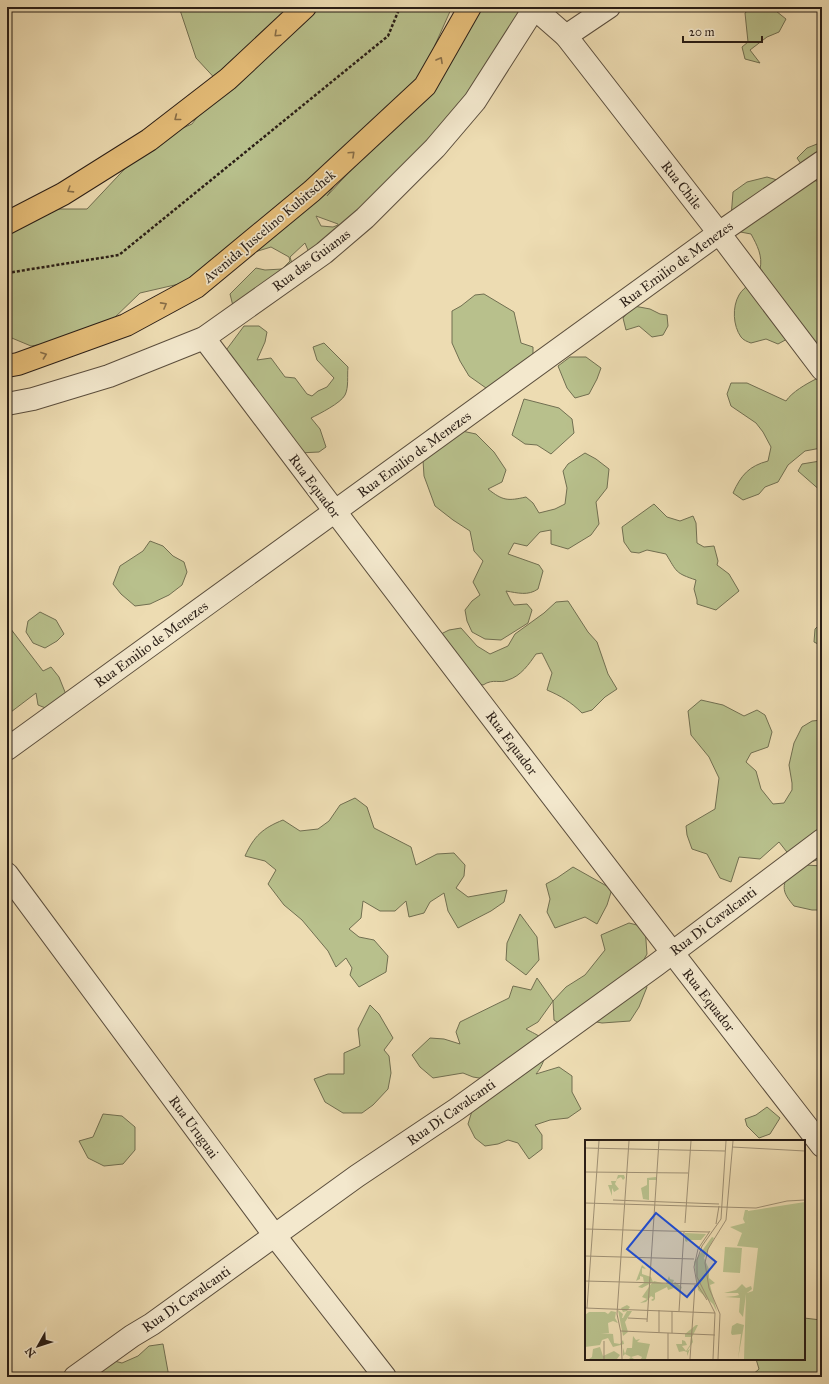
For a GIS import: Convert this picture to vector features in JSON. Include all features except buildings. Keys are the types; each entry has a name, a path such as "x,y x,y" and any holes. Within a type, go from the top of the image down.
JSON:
{"main road":[{"path":"7,223 63,194 149,140 228,79 305,7"},
{"name":"Avenida Juscelino Kubitschek","path":"7,366 18,364 126,325 196,287 312,191 425,86 470,7"}],"street":[{"path":"566,36 609,7"},
{"name":"Rua Chile","path":"535,8 566,36 720,233 822,369"},
{"name":"Rua das Guianas","path":"7,404 33,399 109,376 204,338 324,253 365,218 435,148 475,101 535,8"},
{"name":"Rua Emilio de Menezes","path":"7,749 334,511 720,233 822,162"},
{"name":"Rua Equador","path":"204,338 334,511 672,953 822,1146"},
{"name":"Rua Di Cavalcanti","path":"75,1377 132,1336 152,1324 357,1176 457,1109 672,953 822,840"},
{"name":"Rua Uruguai","path":"7,874 275,1236 385,1377"}],"path":[{"path":"7,273 119,255 388,36 400,7"}],"green space":[{"path":"183,7 452,7 435,45 425,85 349,165 327,196 427,88 477,7 524,7 482,85 421,153 310,255 305,243 290,257 294,270 233,306 230,294 256,268 265,270 282,269 290,261 289,257 271,247 229,260 192,281 140,293 111,321 76,339 31,346 7,336 7,220 43,209 87,209 150,142 192,124 221,85 196,58 180,10","holes":["316,216 338,224 333,227 321,226"]},
{"path":"752,7 771,7 786,19 779,32 767,37 750,50 760,63 745,59 742,47 748,42 745,13"},
{"path":"822,142 822,175 803,167 797,158 807,148"},
{"path":"803,176 822,183 822,492 798,471 802,464 820,461 821,448 805,451 788,465 778,482 765,487 759,494 743,500 733,493 739,481 746,472 761,463 768,461 771,447 756,423 731,406 727,394 731,383 747,383 786,401 795,391 816,379 818,372 789,338 778,344 766,339 751,343 743,339 738,333 734,316 735,305 741,292 756,277 760,269 761,260 757,246 751,234 730,230 733,192 747,182 767,177 784,182"},
{"path":"484,294 514,312 521,343 533,347 533,360 498,387 486,388 469,376 452,343 452,311 475,295"},
{"path":"634,306 650,309 660,314 667,315 668,326 663,335 652,337 639,326 626,330 623,318"},
{"path":"244,326 259,326 267,332 265,342 257,360 271,358 285,377 295,378 307,394 312,396 318,391 327,387 334,378 317,360 313,347 324,343 348,367 346,392 343,398 335,405 311,418 320,429 326,447 319,452 299,453 224,353"},
{"path":"570,357 586,357 601,368 589,394 575,398 567,388 558,366"},
{"path":"524,399 559,408 572,419 574,433 551,454 537,445 525,444 512,435"},
{"path":"462,431 476,434 494,452 506,470 502,482 488,489 498,496 506,499 526,497 533,503 539,513 555,509 565,504 567,488 563,471 568,464 585,453 609,469 607,488 596,502 599,524 591,535 568,549 551,544 551,530 540,532 527,546 514,543 508,554 539,565 543,571 538,589 530,593 506,591 514,605 527,604 532,610 528,623 501,640 485,639 472,632 467,621 465,610 472,601 480,595 473,582 483,561 474,551 470,531 435,506 424,476 423,460"},
{"path":"654,504 667,517 680,521 693,516 696,523 697,543 704,547 714,546 718,561 717,565 729,574 739,591 716,610 697,604 694,589 696,580 684,576 677,571 666,554 647,550 639,553 631,552 624,542 622,527"},
{"path":"150,541 163,546 173,556 184,562 187,572 182,585 169,595 150,604 135,606 121,594 113,584 120,566 143,551"},
{"path":"568,601 588,632 597,642 608,674 617,689 605,697 592,710 582,713 566,700 547,690 552,673 542,653 536,654 517,676 505,681 490,682 483,685 469,681 439,635 449,630 461,628 477,646 490,654 508,646 515,634 544,613 556,602"},
{"path":"40,612 56,620 64,634 57,641 45,648 33,643 26,632 28,621"},
{"path":"822,622 822,646 814,642 815,629"},
{"path":"7,624 43,671 51,667 59,677 67,697 48,709 38,705 36,693 7,715"},
{"path":"701,700 723,705 744,716 757,710 765,715 772,732 768,747 751,753 746,762 756,771 761,789 773,804 784,803 792,790 789,765 794,743 802,727 812,721 822,720 822,858 806,864 790,856 779,842 760,859 739,857 731,882 720,878 707,854 692,849 687,835 686,826 715,809 719,778 709,757 691,735 688,711"},
{"path":"355,798 367,807 374,828 411,847 416,865 437,854 454,853 465,865 464,876 456,888 468,897 507,890 504,902 491,911 458,928 448,911 444,893 430,902 424,913 409,917 406,901 395,911 380,911 363,901 361,918 349,929 359,937 374,940 388,956 386,972 359,987 350,975 352,968 346,958 336,967 328,951 302,920 284,905 268,884 276,870 265,861 245,856 256,838 270,826 283,820 300,831 318,829 329,821 340,805"},
{"path":"806,865 822,866 822,910 812,910 794,906 786,895 784,888 788,874"},
{"path":"573,867 612,889 607,905 597,924 585,917 555,928 547,912 550,899 546,884"},
{"path":"520,914 537,937 539,960 526,975 506,960 507,943"},
{"path":"629,923 645,927 647,954 638,970 647,987 639,1007 630,1021 602,1023 581,1019 563,1026 554,1020 553,1001 566,987 585,975 605,950 601,935"},
{"path":"537,978 553,1001 538,1022 526,1029 541,1038 544,1043 545,1057 536,1074 559,1067 572,1076 572,1092 581,1109 568,1118 550,1120 535,1125 542,1135 542,1149 529,1159 518,1143 508,1140 498,1144 485,1146 475,1138 468,1124 485,1079 473,1077 463,1073 433,1078 420,1067 412,1055 430,1038 444,1039 460,1044 456,1032 460,1022 509,998 513,986 531,990"},
{"path":"370,1005 379,1014 393,1038 384,1050 389,1056 391,1073 388,1089 373,1105 362,1113 343,1113 325,1102 314,1079 328,1074 344,1074 344,1053 360,1046 358,1029"},
{"path":"767,1107 780,1118 770,1134 759,1138 747,1126 745,1119 756,1115"},
{"path":"103,1114 122,1116 135,1127 135,1150 123,1164 104,1166 88,1158 79,1141 93,1137"},
{"path":"805,1318 822,1321 822,1377 750,1377 759,1369 756,1360 805,1360"},
{"path":"163,1344 169,1377 68,1377 103,1358 122,1363 138,1356 149,1346"}]}
